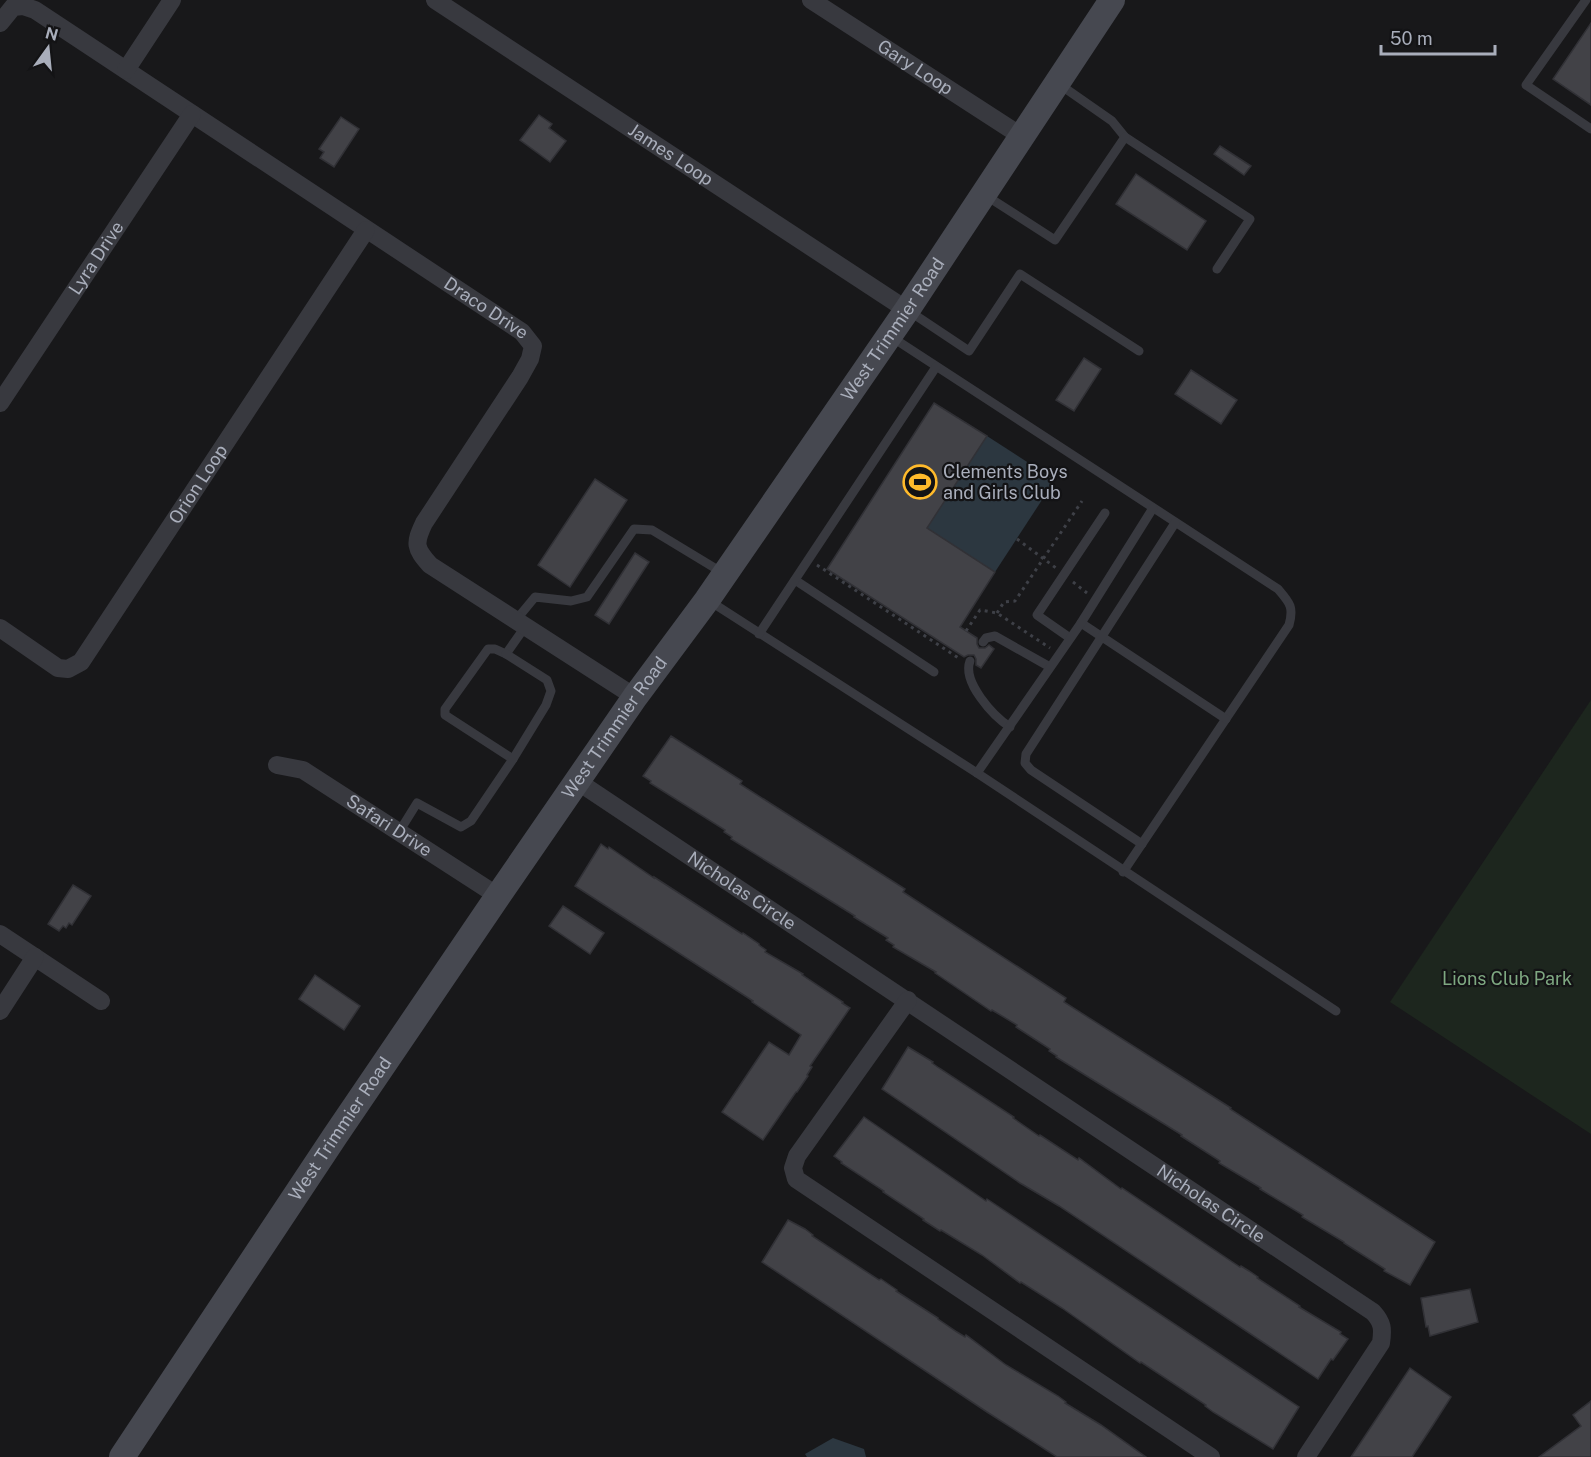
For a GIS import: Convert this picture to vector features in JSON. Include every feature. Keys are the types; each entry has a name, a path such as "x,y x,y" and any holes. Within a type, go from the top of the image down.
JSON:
{"main road":[{"name":"West Trimmier Road","path":"122,1457 498,896 635,697 707,600 907,310 1112,0"}],"street":[{"path":"126,70 172,0"},
{"name":"Gary Loop","path":"811,0 1021,136"},
{"name":"James Loop","path":"439,1 907,310"},
{"name":"Draco Drive","path":"0,22 13,7 23,6 35,9 522,332 533,346 530,359 424,523 417,538 418,551 430,565 635,697"},
{"name":"Lyra Drive","path":"0,403 192,114"},
{"name":"Orion Loop","path":"0,628 58,668 68,669 81,662 366,230"},
{"name":"Safari Drive","path":"277,765 303,770 498,896"},
{"name":"Nicholas Circle","path":"577,781 1373,1312 1381,1320 1383,1329 1381,1343 1306,1457"},
{"path":"0,934 101,1001"},
{"path":"0,1011 35,957"},
{"path":"908,1000 797,1155 793,1168 796,1179 1211,1457"}],"lane":[{"path":"1586,0 1527,85 1591,129"},
{"path":"1056,82 1112,121 1125,137 1250,219 1217,269"},
{"path":"983,194 1055,240 1125,137"},
{"path":"907,310 969,351 1020,274 1138,351"},
{"path":"889,336 1278,589 1288,601 1293,612 1289,625 1123,872"},
{"path":"759,634 936,367"},
{"path":"977,773 1081,623 1153,508"},
{"path":"1070,638 1037,615 1105,513"},
{"path":"1142,844 1031,770 1025,763 1026,754 1175,523"},
{"path":"506,654 535,597 572,601 587,597 634,529 652,530 725,574"},
{"path":"795,580 934,672"},
{"path":"707,600 977,773 1123,872 1336,1011"},
{"path":"1081,623 1226,719"},
{"path":"983,642 986,638 995,636 1050,667"},
{"path":"399,832 417,803 461,827 471,821 513,759 546,705 551,691 547,680 506,654 495,649 488,649 445,709 445,715 513,759"},
{"path":"969,663 968,673 984,703 1001,722 1010,727"}],"path":[{"path":"997,613 1004,602 1015,601 1082,501"},
{"path":"823,537 831,543 817,565 969,663"},
{"path":"1017,539 1088,593"},
{"path":"966,631 980,610 997,613 1059,654"}],"green space":[{"name":"Lions Club Park","path":"1591,700 1591,1134 1390,1002"}],"shaded area":[{"path":"987,436 1055,480 995,572 927,528"},
{"path":"833,1438 864,1449 866,1457 807,1457 805,1454"}],"building":[{"path":"1591,23 1591,105 1553,79"},
{"path":"539,115 552,124 549,128 566,141 550,162 520,140"},
{"path":"341,117 359,129 334,167 320,158 324,152 319,149"},
{"path":"1220,146 1251,166 1244,175 1214,154"},
{"path":"1136,174 1206,221 1187,250 1116,204"},
{"path":"1084,358 1101,369 1074,411 1056,400"},
{"path":"1191,370 1237,400 1221,424 1175,394"},
{"name":"Clements Boys and Girls Club","path":"934,403 987,436 927,528 995,572 960,627 977,638 979,648 989,645 994,649 981,668 976,665 974,655 964,657 827,569"},
{"path":"595,479 627,500 570,587 538,565"},
{"path":"635,553 649,562 609,624 595,615"},
{"path":"671,736 742,781 740,784 905,889 903,892 1066,998 1064,1002 1435,1242 1410,1285 1384,1271 1385,1269 1344,1242 1302,1217 1303,1215 1219,1163 1220,1161 1182,1135 1056,1057 1049,1051 1050,1049 1016,1027 1017,1025 991,1011 936,972 893,947 894,945 886,940 888,938 731,839 732,837 724,832 725,830 650,783 651,781 643,776"},
{"path":"601,844 743,933 766,950 765,952 803,974 850,1008 810,1066 812,1067 808,1076 763,1140 722,1112 769,1042 789,1055 801,1035 753,1001 575,886"},
{"path":"73,885 91,896 72,925 69,923 66,928 63,926 59,931 48,924"},
{"path":"563,906 604,933 590,954 549,926"},
{"path":"315,975 360,1006 344,1030 299,999"},
{"path":"908,1047 1039,1136 1078,1160 1079,1158 1121,1189 1249,1271 1299,1307 1341,1332 1340,1334 1348,1339 1318,1379 1059,1206 1020,1183 882,1089"},
{"path":"864,1117 986,1201 987,1199 1299,1407 1273,1449 1213,1412 1062,1308 1020,1283 982,1255 923,1220 841,1163 834,1156"},
{"path":"788,1220 805,1229 879,1280 881,1279 957,1332 965,1337 966,1335 1006,1365 1058,1396 1146,1457 1057,1457 987,1412 762,1262"},
{"path":"1470,1289 1478,1322 1430,1336 1428,1326 1426,1327 1421,1298"},
{"path":"1410,1368 1451,1397 1412,1457 1351,1457"},
{"path":"1591,1401 1591,1457 1539,1457 1581,1426 1573,1415"}],"place":[{"name":"Clements Boys and Girls Club","path":"920,482"}]}
